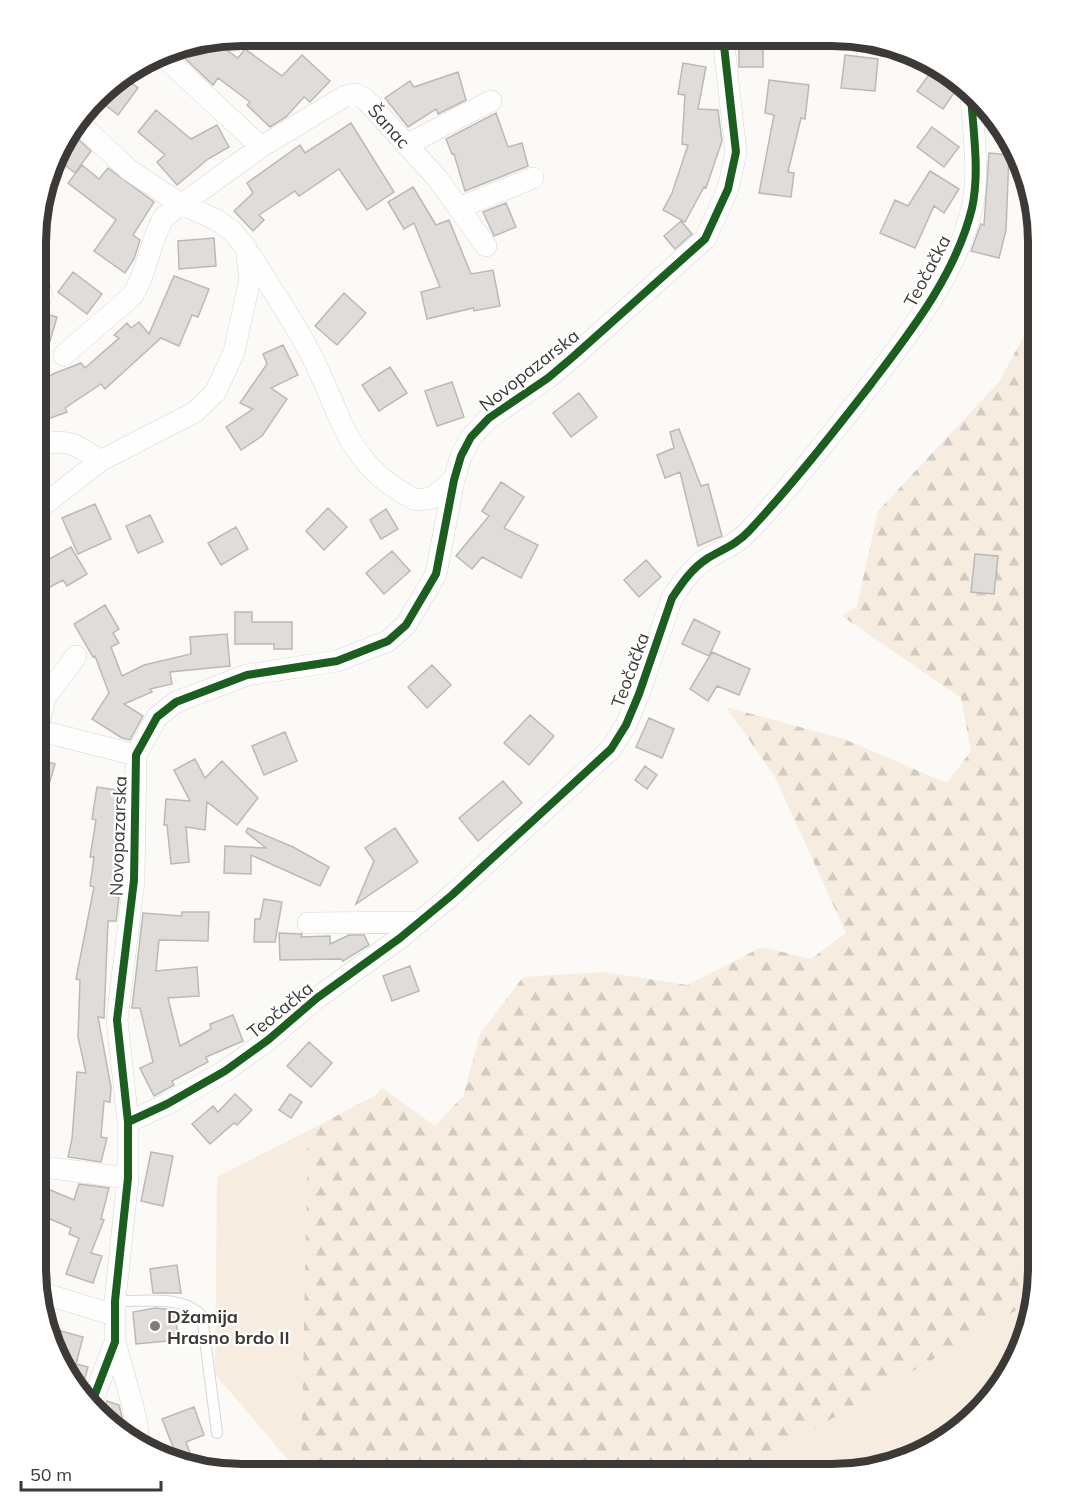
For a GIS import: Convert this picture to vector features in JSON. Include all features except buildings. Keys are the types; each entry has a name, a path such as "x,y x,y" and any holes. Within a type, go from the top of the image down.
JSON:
{"street":[{"name":"Novopazarska","path":"138,1434 136,1418 115,1342 115,1308 128,1178 128,1122 117,1020 134,880 136,755 157,717 176,702 247,675 336,661 388,641 406,626 436,574 454,480 461,456 471,437 489,418 548,378 705,239 728,189 736,152 724,46"},
{"path":"169,62 261,147"},
{"name":"Šanac","path":"64,355 132,297 140,284 156,230 164,217 261,147 345,96 355,94 365,99 437,178 486,246"},
{"path":"406,145 491,102"},
{"name":"Teočačka","path":"128,1122 167,1104 225,1071 268,1040 316,998 420,922 505,848 611,749 635,704 666,615 683,581 708,559 741,540 794,483 911,331 934,296 954,256 972,207 976,181 972,105"},
{"path":"84,128 129,170 181,204 217,220 232,231 246,248 309,351 353,449 382,480 416,500 432,498 454,480"},
{"path":"459,208 533,178"},
{"path":"46,503 100,461 195,412 215,393 234,352 242,318 250,279 246,248"},
{"path":"46,443 58,440 68,442 100,461"},
{"path":"46,697 76,656"},
{"path":"46,732 136,755"},
{"path":"308,923 420,922"},
{"path":"46,1167 128,1178"},
{"path":"49,1294 115,1308"},
{"name":"Novopazarska","path":"94,1396 115,1342"}],"lane":[{"path":"115,1308 181,1303 193,1306 202,1316 217,1433"}],"green space":[{"path":"1028,328 1028,1281 1025,1305 753,1465 301,1465 308,1131 374,1096 382,1088 435,1126 463,1096 480,1034 523,977 604,972 687,985 762,947 811,959 846,933 775,777 726,707 844,739 947,783 971,751 961,698 842,616 857,606 878,511 999,382"},
{"path":"308,1131 301,1465 292,1465 215,1374 217,1177"},
{"path":"1025,1305 1008,1355 980,1398 962,1416 919,1444 883,1458 858,1463 753,1465"}],"cycle path":[{"path":"94,1396 115,1342 115,1301 128,1178 128,1122 117,1020 134,880 136,755 157,717 176,702 247,675 337,661 388,641 406,625 436,574 454,480 461,456 471,437 489,418 548,378 705,239 728,189 736,152 724,46"},
{"path":"128,1122 167,1104 225,1071 268,1040 317,998 400,938 452,895 611,749 626,725 639,694 672,598 692,571 702,562 744,536 781,495 886,364 944,279 965,232 972,208 976,180 972,105"}],"place":[{"name":"Džamija Hrasno brdo II","path":"155,1326"}]}
